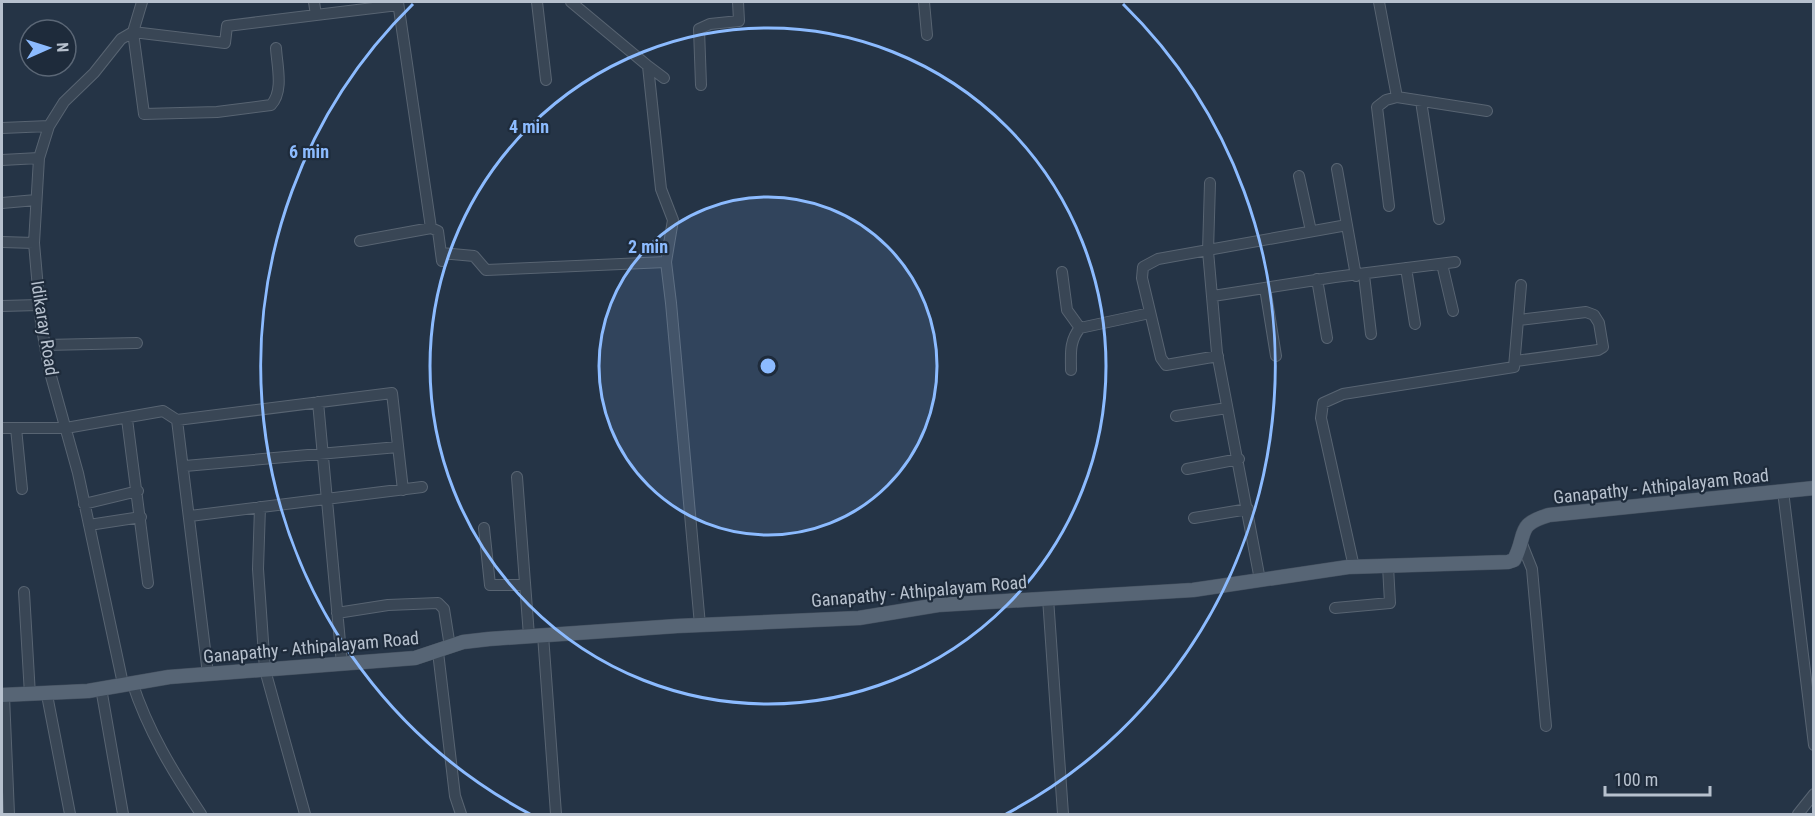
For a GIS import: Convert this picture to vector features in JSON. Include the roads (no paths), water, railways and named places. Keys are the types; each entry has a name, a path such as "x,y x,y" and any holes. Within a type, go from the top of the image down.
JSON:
{"main road":[{"name":"Ganapathy - Athipalayam Road","path":"3,696 47,695 208,674 416,658 463,642 536,635 859,618 938,605 1193,590 1354,567 1508,562 1514,560 1522,544 1527,523 1549,515 1814,488"}],"street":[{"path":"142,2 133,32 142,110 148,115 217,112 271,105 278,96 279,88 276,48"},
{"path":"314,2 316,15"},
{"path":"537,2 546,80"},
{"path":"571,2 664,78"},
{"path":"700,85 699,29 710,24 739,21 738,2"},
{"path":"924,2 927,35"},
{"path":"1379,2 1396,97"},
{"path":"133,32 225,43 227,26 398,3 431,228"},
{"name":"Idikaray Road","path":"133,32 122,39 94,73 64,102 48,126 39,158 36,200 34,243 39,305 45,345 128,683 144,720 175,776 201,814"},
{"path":"648,66 661,189 673,220 666,262 700,625"},
{"path":"1389,206 1377,107 1386,100 1396,97 1487,111"},
{"path":"1421,101 1439,219"},
{"path":"2,128 48,126"},
{"path":"2,160 39,158"},
{"path":"1337,169 1371,334"},
{"path":"1299,176 1311,231"},
{"path":"1210,183 1208,251 1218,356 1260,580"},
{"path":"2,202 36,200"},
{"path":"1218,356 1166,364 1158,352 1143,267 1158,259 1347,225"},
{"path":"360,241 431,228 438,231 441,257 474,256 486,270 666,262"},
{"path":"2,242 34,243"},
{"path":"1213,296 1317,279 1455,262"},
{"path":"1442,264 1453,311"},
{"path":"1406,268 1415,324"},
{"path":"1062,272 1067,310 1080,328"},
{"path":"1317,279 1327,338"},
{"path":"1354,567 1322,418 1323,403 1343,394 1514,367 1521,285"},
{"path":"1265,288 1276,356"},
{"path":"2,306 39,305"},
{"path":"1516,361 1598,350 1603,347 1599,323 1594,315 1586,312 1519,320"},
{"path":"1071,370 1071,346 1074,335 1080,328 1150,313"},
{"path":"45,345 137,344"},
{"path":"177,420 392,393 403,490"},
{"path":"318,402 342,664"},
{"path":"1176,416 1227,408"},
{"path":"2,428 66,428 128,419 163,411 171,413 177,420 185,466 196,590 208,674"},
{"path":"128,419 148,583"},
{"path":"16,428 22,489"},
{"path":"185,466 398,447"},
{"path":"1187,469 1239,459"},
{"path":"517,477 525,585 536,635 556,814"},
{"path":"190,516 422,487"},
{"path":"84,504 138,491"},
{"path":"1783,491 1814,745"},
{"path":"260,507 258,569 265,670 305,814"},
{"path":"1194,518 1248,509"},
{"path":"89,525 141,517"},
{"path":"483,528 490,585 525,585"},
{"path":"1522,544 1532,568 1546,726"},
{"path":"1335,608 1390,603 1388,566"},
{"path":"24,592 30,695"},
{"path":"1048,598 1063,814"},
{"path":"337,613 388,605 438,603 444,609 444,650 455,796 461,814"},
{"path":"101,688 123,814"},
{"path":"47,695 70,814"},
{"path":"3,696 9,814"},
{"path":"1798,814 1814,794"}]}
